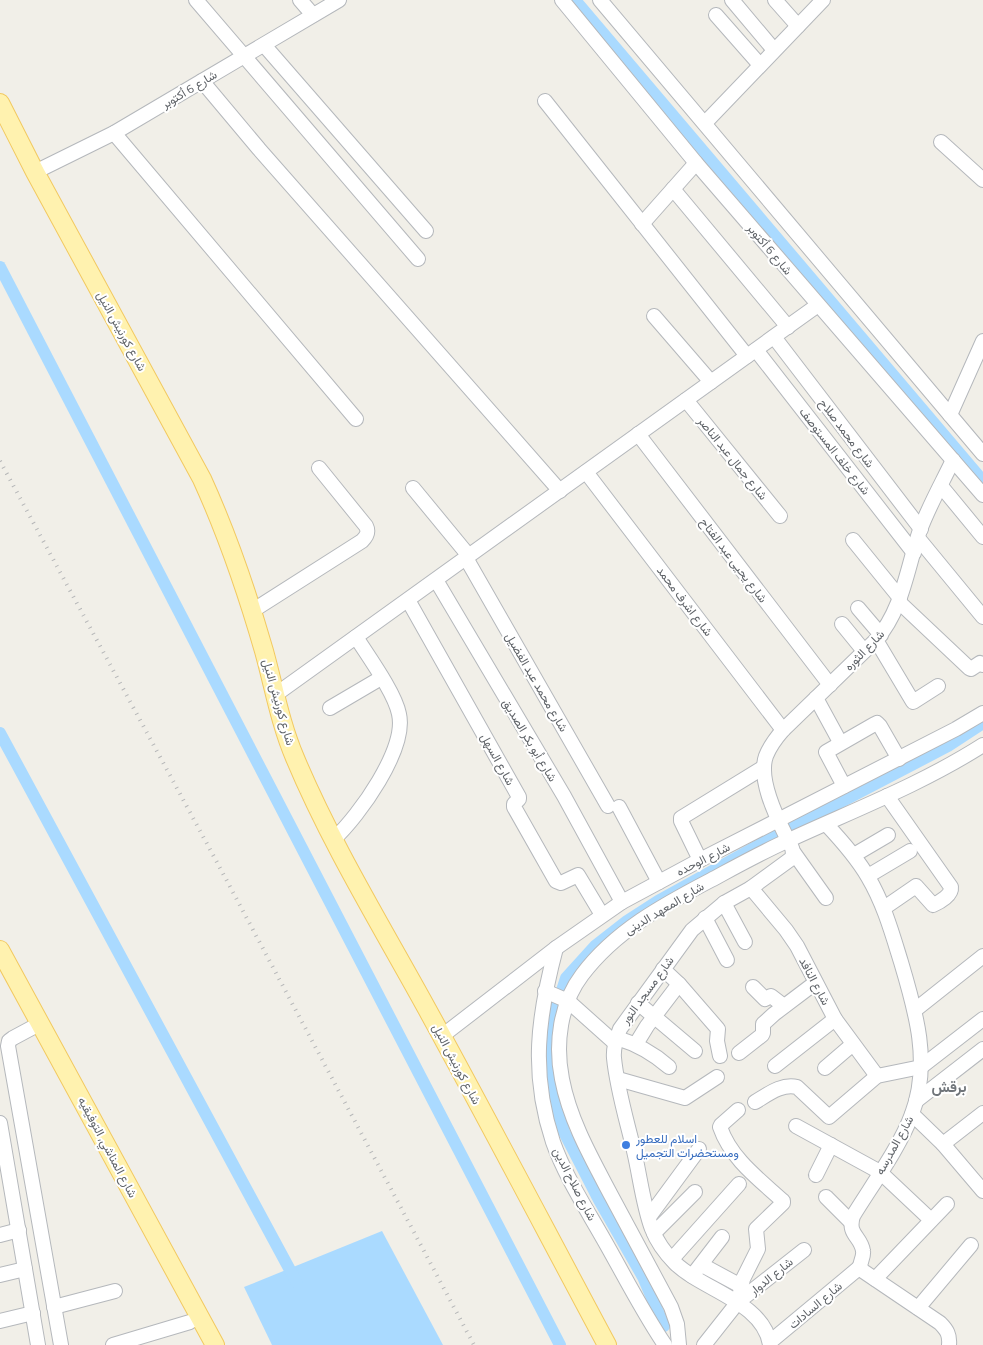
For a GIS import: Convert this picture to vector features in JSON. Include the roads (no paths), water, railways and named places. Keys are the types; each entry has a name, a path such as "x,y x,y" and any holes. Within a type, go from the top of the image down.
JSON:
{"main road":[{"name":"شارع كورنيش النيل","path":"0,103 35,172 202,479 222,522 252,611 283,725 294,757 334,839 442,1036 607,1345"},
{"name":"شارع المناشي, التوفيقيه","path":"0,950 36,1026 203,1345"},
{"name":"شارع المناشي, التوفيقيه","path":"0,972 36,1026 214,1345"}],"street":[{"path":"196,0 418,259"},
{"path":"300,0 313,15"},
{"name":"شارع 6 أكتوبر","path":"35,172 114,132 339,0"},
{"name":"شارع 6 أكتوبر","path":"562,0 696,163 983,495"},
{"path":"600,0 983,454"},
{"path":"732,0 774,50"},
{"path":"775,0 798,26"},
{"path":"705,123 823,0"},
{"path":"716,15 760,65"},
{"path":"264,45 426,231"},
{"path":"202,81 265,156 560,491"},
{"name":"شارع خلف المستوصف","path":"545,101 642,224 752,353 914,553"},
{"path":"114,132 356,419"},
{"path":"941,142 983,180"},
{"path":"642,224 696,163"},
{"path":"673,189 788,327"},
{"path":"275,695 818,305"},
{"path":"654,316 711,382"},
{"name":"شارع محمد صلاح","path":"774,337 983,617"},
{"path":"950,415 982,348"},
{"name":"شارع جمال عبد الناصر","path":"686,400 780,516"},
{"name":"شارع يحيى عبد الفتاح","path":"638,434 830,685"},
{"name":"شارع الثوره","path":"778,820 768,793 764,767 772,743 879,637 900,600 919,533 953,460"},
{"path":"252,611 367,536 366,526 319,468"},
{"name":"شارع اشرف محمد","path":"586,472 783,730"},
{"path":"941,486 983,537"},
{"name":"شارع محمد عبد الفضيل","path":"413,488 468,557 659,882"},
{"path":"852,540 900,600 969,668 971,669 980,663 983,665"},
{"name":"شارع أبو بكر الصديق","path":"436,580 533,746 542,758 622,902"},
{"name":"شارع السهل","path":"408,600 519,797 514,807 556,881 561,883 578,875 602,915"},
{"path":"858,608 879,637 913,702 938,686"},
{"path":"842,624 864,651"},
{"path":"334,839 368,799 400,736 401,725 396,703 356,637"},
{"path":"330,708 381,678"},
{"path":"816,698 840,742"},
{"name":"شارع الوحده","path":"442,1036 556,948 622,902 700,860 956,730 983,713"},
{"path":"844,786 826,754 829,749 840,742 877,723 899,759"},
{"name":"شارع المعهد الدينى","path":"679,1345 677,1324 671,1307 586,1149 562,1079 558,1053 560,1026 568,1001 580,977 616,938 637,922 702,884 791,846 826,824 937,772 983,745"},
{"path":"700,860 681,818 764,767"},
{"path":"884,908 916,886 933,905 952,891 886,796"},
{"path":"778,820 791,846 826,898"},
{"name":"شارع المدرسه","path":"826,824 854,855 868,876 884,908 915,1010 920,1038 921,1067 914,1108 904,1132 851,1222"},
{"path":"854,855 888,835"},
{"name":"شارع مسجد النور","path":"770,1344 762,1326 751,1313 738,1302 692,1276 672,1260 662,1248 654,1233 649,1217 613,1057 620,1029 692,930 724,903 751,888 788,862 792,858 791,846"},
{"path":"868,876 910,851"},
{"name":"شارع النافد","path":"751,888 786,930 835,1019 877,1076"},
{"path":"724,903 745,942"},
{"path":"706,918 728,960"},
{"name":"شارع صلاح الدين","path":"556,948 541,1014 539,1038 540,1079 545,1111 554,1143 568,1175 665,1345"},
{"path":"915,1010 983,956"},
{"path":"662,969 679,984 718,1029 717,1041 720,1056"},
{"path":"739,1053 762,1035 763,1024 815,983"},
{"path":"636,1044 654,1016 679,984"},
{"path":"753,987 765,999 771,996 784,1006"},
{"path":"546,991 568,1001 616,1040 636,1044 654,1054 669,1067"},
{"path":"638,1003 695,1051"},
{"path":"775,1066 835,1019"},
{"path":"755,1102 781,1088 792,1086 797,1087 828,1116 831,1116 877,1076 921,1067 983,1019"},
{"path":"36,1026 13,1038 9,1041 8,1046 62,1345"},
{"path":"825,1068 852,1044"},
{"path":"983,1049 914,1108 943,1144 978,1175 983,1191"},
{"path":"618,1079 685,1098 717,1077"},
{"path":"704,1345 738,1302 743,1279 758,1249 756,1229 784,1204 737,1158 723,1135 720,1128 721,1125 738,1110"},
{"path":"943,1144 983,1113"},
{"path":"0,1123 38,1345"},
{"path":"796,1126 880,1172 931,1220"},
{"path":"816,1175 831,1145"},
{"path":"649,1217 699,1149"},
{"path":"672,1260 739,1184"},
{"path":"654,1233 695,1192"},
{"path":"826,1197 851,1222 853,1234 863,1250 860,1267 875,1280 946,1329 950,1337 949,1345"},
{"path":"660,1203 672,1215"},
{"path":"875,1280 947,1204"},
{"path":"0,1235 18,1230"},
{"path":"692,1276 722,1237"},
{"path":"918,1308 971,1245"},
{"name":"شارع الدوار","path":"738,1302 804,1250"},
{"path":"702,1265 741,1286"},
{"name":"شارع السادات","path":"770,1344 860,1267"},
{"path":"0,1275 25,1269"},
{"path":"54,1307 114,1291"},
{"path":"0,1321 33,1313"},
{"path":"113,1345 190,1322"}],"water":[{"path":"382,1231 443,1345 272,1345 244,1287"}],"waterway":[{"path":"575,0 983,481"},
{"path":"0,267 560,1345"},
{"path":"664,1326 643,1277 599,1200 564,1132 549,1080 550,1027 566,978 595,946 627,921 658,901 770,839 948,746 983,723"},
{"path":"0,733 297,1283"}],"railway":[{"path":"0,461 219,866 474,1345"}],"place":[{"name":"اسلام للعطور ومستحضرات التجميل","path":"626,1145"}],"district":[{"name":"برقش","path":"949,1086"}]}
